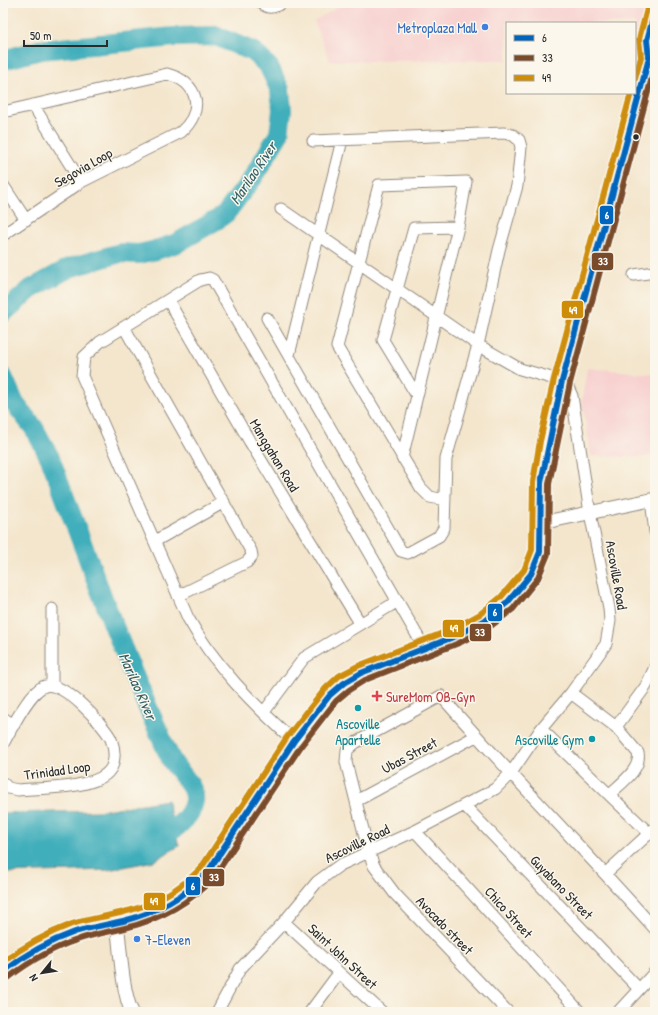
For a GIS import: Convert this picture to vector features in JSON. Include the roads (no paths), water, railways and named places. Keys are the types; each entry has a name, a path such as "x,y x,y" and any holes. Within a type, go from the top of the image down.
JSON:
{"main road":[{"path":"3,972 25,957 74,932 117,922 158,908 178,898 193,888 207,873 294,741 330,696 344,683 361,673 425,649 484,621 507,603 531,574 540,552 541,483 562,381 652,54 647,40 655,11"}],"street":[{"path":"262,3 266,7 270,8 282,3"},
{"name":"Segovia Loop","path":"3,235 81,182 181,132 190,125 194,116 196,105 194,93 186,82 177,76 167,74 155,75 33,105"},
{"path":"3,112 33,105 81,182"},
{"path":"267,318 398,546 404,553 412,551 442,532 444,528 446,459 478,345 499,250 517,186 521,156 519,140 513,135 504,133 313,141"},
{"path":"289,355 342,140"},
{"path":"402,458 458,227 466,182 379,185 337,347 402,458 425,493 434,499 445,500"},
{"path":"3,185 26,220"},
{"path":"281,209 478,345 520,369 562,381"},
{"path":"417,396 384,340 414,228 458,227"},
{"path":"634,275 655,272"},
{"path":"294,741 224,670 197,634 178,596 82,376 84,357 100,342 200,280 209,278 216,284 425,649"},
{"name":"Manggahan Road","path":"168,300 250,442 360,623"},
{"path":"124,327 249,545 252,556 247,562 233,571 178,596"},
{"name":"Ascoville Road","path":"217,1012 240,969 284,922 318,882 340,865 415,831 495,789 511,773 540,728 571,693 606,644 610,621 609,608 590,513 572,396 570,389 562,381"},
{"path":"541,523 653,499 655,532"},
{"path":"155,542 224,502"},
{"path":"264,712 304,658 360,623 398,602"},
{"path":"3,744 35,692 45,686 52,685 52,609"},
{"path":"616,727 646,686 655,667"},
{"name":"Trinidad Loop","path":"3,784 8,788 18,790 76,785 92,782 110,771 114,762 114,751 111,739 72,696 66,691 52,685"},
{"path":"571,693 616,727 634,748 639,758 636,768 610,794"},
{"path":"369,853 346,762 347,750 355,743 441,696 476,736 606,873 655,929"},
{"path":"3,718 14,725"},
{"path":"540,728 652,831 606,873"},
{"name":"Ubas Street","path":"356,801 476,736"},
{"name":"Guyabano Street","path":"465,806 639,989"},
{"name":"Chico Street","path":"415,831 580,1012"},
{"name":"Avocado street","path":"369,853 374,866 395,894 508,1012"},
{"path":"117,922 126,987 132,1012"},
{"name":"Saint John Street","path":"284,922 382,1012"},
{"path":"618,1012 655,972"},
{"path":"310,1012 339,973"}],"water":[{"path":"167,800 179,846 154,861 108,870 3,873 3,813 99,811"}],"waterway":[{"name":"Marilao River","path":"3,60 40,50 174,37 216,36 254,52 269,67 280,90 282,110 279,134 252,179 226,213 218,219 177,243 156,250 139,254 120,253 69,268 31,289 3,313"},
{"name":"Marilao River","path":"3,377 15,404 34,428 50,458 141,693 172,761 190,785 194,795 192,808 184,820 172,831 152,841"}],"place":[{"name":"Metroplaza Mall","path":"485,27"},
{"name":"SureMom OB-Gyn","path":"377,696"},
{"name":"Ascoville Apartelle","path":"358,708"},
{"name":"Ascoville Gym","path":"592,739"},
{"name":"7-Eleven","path":"137,939"}]}
